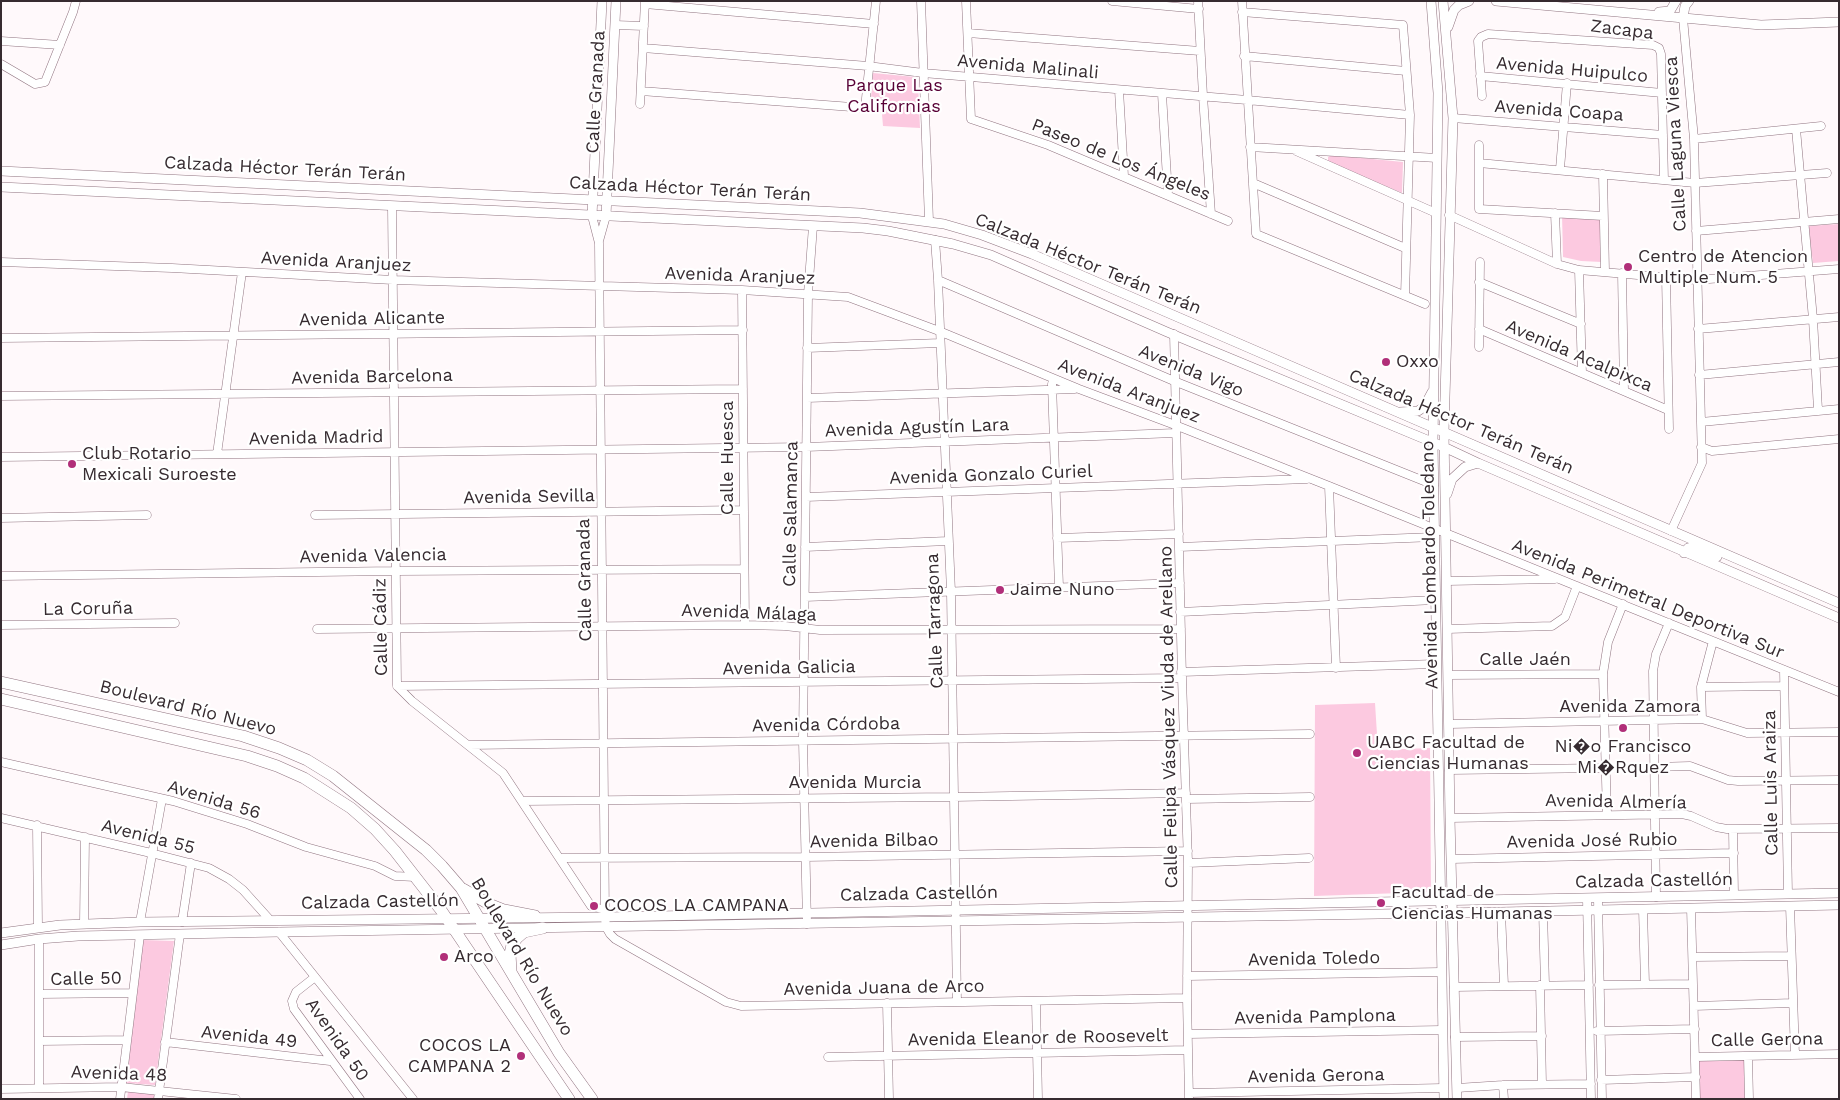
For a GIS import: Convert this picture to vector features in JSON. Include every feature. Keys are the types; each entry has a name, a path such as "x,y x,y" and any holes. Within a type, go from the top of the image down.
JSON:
{"highway":[{"name":"Boulevard Río Nuevo","path":"1,682 243,736 307,760 333,776 426,850 461,888 563,1058 592,1099"},
{"name":"Boulevard Río Nuevo","path":"1,699 247,756 304,778 351,808 375,829 445,918 569,1099"},
{"path":"461,888 496,907 535,916"},
{"path":"513,977 510,962 512,945 524,932 543,928"}],"main road":[{"name":"Calle Granada","path":"592,216 602,1"},
{"name":"Calle Granada","path":"606,216 616,1"},
{"name":"Avenida Lombardo Toledano","path":"1431,1 1438,92 1433,443 1435,664 1444,1099"},
{"name":"Avenida Lombardo Toledano","path":"1443,1 1453,118 1444,447 1457,1099"},
{"path":"1446,37 1454,10 1459,5 1469,1"},
{"path":"1496,1 1769,26 1839,22"},
{"path":"1582,9 1599,7 1666,12 1673,9 1676,1"},
{"path":"1683,18 1688,1"},
{"path":"1437,158 1451,165"},
{"name":"Calzada Héctor Terán Terán","path":"1,171 860,213 929,221 982,235 1032,254 1839,603"},
{"name":"Calzada Héctor Terán Terán","path":"1,188 863,228 934,240 991,255 1444,447 1798,602 1809,602 1839,616"},
{"path":"1398,412 1418,411 1424,407 1434,388"},
{"path":"1445,499 1452,479 1465,467 1478,463"},
{"path":"1684,553 1691,547 1728,562 1762,570"},
{"path":"1435,664 1442,665 1444,668 1448,697"},
{"path":"1437,732 1440,741 1442,764 1449,770"},
{"path":"1438,785 1446,789 1447,809 1450,818"},
{"name":"Calzada Castellón","path":"1,933 38,927 140,922 445,918 605,913 1188,906 1839,893"},
{"name":"Calzada Castellón","path":"1,945 39,939 78,936 1188,918 1839,905"},
{"path":"236,921 236,933"},
{"path":"140,935 145,929 168,926 179,922"}],"street":[{"path":"1,64 35,84 42,84 47,80 76,1"},
{"path":"641,91 862,109 866,106 868,66 876,1"},
{"path":"921,1 929,221"},
{"name":"Paseo de Los Ángeles","path":"966,1 971,119 1048,145 1211,214 1198,5 1112,1"},
{"path":"1242,1 1256,234 1425,304"},
{"path":"640,104 645,2 874,24"},
{"path":"1242,12 1403,25 1410,115 1405,296"},
{"name":"Calle Laguna Viesca","path":"1671,531 1702,463 1694,139 1683,18"},
{"path":"615,25 644,26"},
{"path":"968,33 1200,51"},
{"name":"Zacapa","path":"1480,76 1478,41 1481,37 1488,34 1653,45 1660,48 1664,180"},
{"path":"1,41 60,45"},
{"name":"Avenida Malinali","path":"643,48 868,66 923,73 1410,115"},
{"path":"1244,56 1406,70"},
{"path":"1480,76 1482,96"},
{"name":"Avenida Huipulco","path":"1480,76 1662,93"},
{"path":"1560,170 1567,83"},
{"path":"1119,90 1124,176"},
{"path":"1162,94 1168,195"},
{"name":"Avenida Coapa","path":"1453,118 1662,135"},
{"path":"1694,139 1821,126"},
{"path":"1796,129 1813,319 1818,410"},
{"path":"1479,145 1479,209 1603,216"},
{"path":"1250,147 1437,158"},
{"path":"1292,150 1436,213"},
{"path":"1479,163 1695,183 1827,173"},
{"path":"1603,174 1605,272"},
{"path":"1253,183 1405,248"},
{"name":"Calle Cádiz","path":"392,206 397,686"},
{"path":"1556,213 1557,264"},
{"path":"1211,214 1228,222"},
{"path":"1449,215 1557,264 1579,270 1696,280 1839,269"},
{"name":"Calle Granada","path":"592,216 598,243 606,927"},
{"name":"Calle Granada","path":"598,243 606,216"},
{"path":"1696,231 1839,219"},
{"name":"Calle Salamanca","path":"807,924 803,741 808,294 813,226"},
{"name":"Calle Tarragona","path":"934,240 938,280 951,592 956,1002"},
{"name":"Avenida Aranjuez","path":"1,262 394,280 742,290 836,295 855,299 940,331 1175,429 1311,478 1434,532"},
{"path":"1479,347 1480,262"},
{"path":"1579,270 1582,373"},
{"path":"217,454 242,272"},
{"path":"1622,273 1624,390"},
{"path":"1666,277 1669,429"},
{"name":"Avenida Vigo","path":"938,280 1174,381 1434,485"},
{"path":"1479,282 1581,324"},
{"name":"Calle Huesca","path":"742,290 745,626"},
{"path":"1698,329 1839,317"},
{"name":"Avenida Acalpixca","path":"1479,329 1668,410"},
{"name":"Avenida Alicante","path":"1,338 743,330"},
{"name":"Calle Felipa Vásquez Viuda de Arellano","path":"1174,334 1181,675 1188,851 1187,998 1189,1096"},
{"path":"807,348 940,343"},
{"path":"1699,375 1839,362"},
{"path":"1052,378 1059,587"},
{"name":"Avenida Barcelona","path":"1,396 743,389"},
{"path":"807,398 1079,389"},
{"path":"1701,422 1839,409"},
{"name":"Avenida Agustín Lara","path":"600,450 806,447 1054,438 1175,429"},
{"path":"1701,447 1712,450 1839,439"},
{"name":"Avenida Madrid","path":"1,457 600,450"},
{"path":"1702,463 1712,450"},
{"name":"Avenida Gonzalo Curiel","path":"806,497 1311,478"},
{"path":"1329,486 1336,668"},
{"name":"Avenida Sevilla","path":"315,515 744,510"},
{"path":"1,518 146,515"},
{"path":"1179,547 1331,541 1434,532"},
{"name":"Avenida Perimetral Deportiva Sur","path":"1434,532 1446,533 1839,692"},
{"path":"1057,538 1179,534"},
{"path":"805,547 948,541"},
{"name":"Avenida Valencia","path":"1,576 744,569"},
{"path":"1447,581 1560,579"},
{"path":"805,597 1180,583"},
{"path":"1447,630 1552,626 1564,617 1577,586"},
{"path":"1180,612 1435,600"},
{"path":"1607,814 1602,674 1608,642 1623,604"},
{"name":"La Coruña","path":"1,625 175,623"},
{"path":"1656,897 1654,661 1669,623"},
{"name":"Avenida Málaga","path":"317,629 602,626 785,626 820,630 952,631 1181,629"},
{"path":"1702,719 1702,687 1713,641"},
{"name":"Avenida Galicia","path":"397,686 952,681 1181,675 1435,664"},
{"name":"Calle Luis Araiza","path":"1784,670 1788,894"},
{"name":"Calle Jaén","path":"1448,675 1602,674"},
{"path":"397,686 412,701 503,773 591,906 605,913"},
{"path":"1702,687 1784,686"},
{"name":"Avenida Zamora","path":"1449,724 1702,719 1740,732 1839,732"},
{"name":"Avenida Córdoba","path":"469,746 1310,734"},
{"name":"Avenida 56","path":"1,762 162,799 247,824 306,847 375,866 395,876 414,877"},
{"path":"1654,768 1690,766 1732,780 1839,780"},
{"path":"1449,770 1606,768"},
{"name":"Avenida Murcia","path":"523,802 804,798 1310,797"},
{"path":"140,922 162,799"},
{"name":"Avenida Almería","path":"1450,818 1655,814 1686,815 1716,827 1733,830 1839,828"},
{"name":"Avenida 55","path":"1,818 37,825 209,868 229,879 243,890 270,920"},
{"path":"37,825 38,927"},
{"path":"1733,830 1734,895"},
{"path":"84,924 85,837"},
{"name":"Avenida Bilbao","path":"560,858 1188,851"},
{"name":"Avenida José Rubio","path":"1451,859 1734,853"},
{"path":"1188,863 1310,858"},
{"path":"179,922 191,863"},
{"path":"1587,899 1591,1099"},
{"path":"1598,899 1602,1099"},
{"path":"1790,906 1794,1055"},
{"path":"1691,908 1696,1099"},
{"path":"1643,909 1645,984"},
{"path":"1542,1084 1543,911"},
{"path":"1501,912 1504,986"},
{"name":"Avenida Juana de Arco","path":"606,927 615,938 734,1005 1187,998"},
{"path":"279,932 413,1099"},
{"path":"158,1099 180,934"},
{"path":"120,1099 140,935"},
{"path":"39,939 39,1087"},
{"path":"1693,957 1791,956"},
{"name":"Avenida Toledo","path":"1187,976 1441,972"},
{"name":"Avenida 50","path":"315,977 293,996 294,1009 330,1061 360,1099"},
{"path":"1599,985 1694,984"},
{"path":"1454,987 1589,985"},
{"name":"Calle 50","path":"39,994 133,993"},
{"path":"1036,1001 1038,1099"},
{"path":"887,1003 889,1099"},
{"path":"1694,1006 1793,1004"},
{"name":"Avenida Pamplona","path":"1188,1034 1442,1030"},
{"path":"1590,1031 1695,1030"},
{"path":"1455,1037 1542,1036"},
{"path":"39,1042 127,1040"},
{"name":"Avenida 49","path":"165,1042 330,1061"},
{"name":"Avenida Eleanor de Roosevelt","path":"828,1057 1188,1050"},
{"name":"Calle Gerona","path":"1696,1057 1839,1054"},
{"path":"1748,1056 1749,1099"},
{"path":"1602,1080 1696,1077"},
{"path":"1457,1088 1503,1085 1591,1084"},
{"path":"1503,1085 1504,1099"},
{"name":"Avenida 48","path":"1,1089 121,1087 236,1099"},
{"name":"Avenida Gerona","path":"1189,1096 1443,1088"}],"green space":[{"name":"Parque Las Californias","path":"873,73 915,77 918,81 920,128 883,126 882,114 877,110 870,110"},
{"path":"1332,155 1403,162 1402,193 1330,163 1328,157"},
{"path":"1562,214 1603,216 1602,262 1581,261 1563,257"},
{"path":"1839,224 1839,261 1813,263 1808,226"},
{"path":"1375,703 1378,750 1430,748 1431,892 1314,896 1315,705"},
{"path":"143,940 174,941 155,1085 126,1083"},
{"path":"1744,1058 1745,1099 1697,1099 1696,1060"},
{"path":"158,1089 157,1099 127,1099 128,1091"}],"place":[{"name":"Centro de Atencion Multiple Num. 5","path":"1628,267"},
{"name":"Oxxo","path":"1386,362"},
{"name":"Club Rotario Mexicali Suroeste","path":"72,464"},
{"name":"Jaime Nuno","path":"1000,590"},
{"name":"Ni�o Francisco Mi�Rquez","path":"1623,728"},
{"name":"UABC Facultad de Ciencias Humanas","path":"1357,753"},
{"name":"Facultad de Ciencias Humanas","path":"1381,903"},
{"name":"COCOS LA CAMPANA","path":"594,906"},
{"name":"Arco","path":"444,957"},
{"name":"COCOS LA CAMPANA 2","path":"521,1056"}]}
